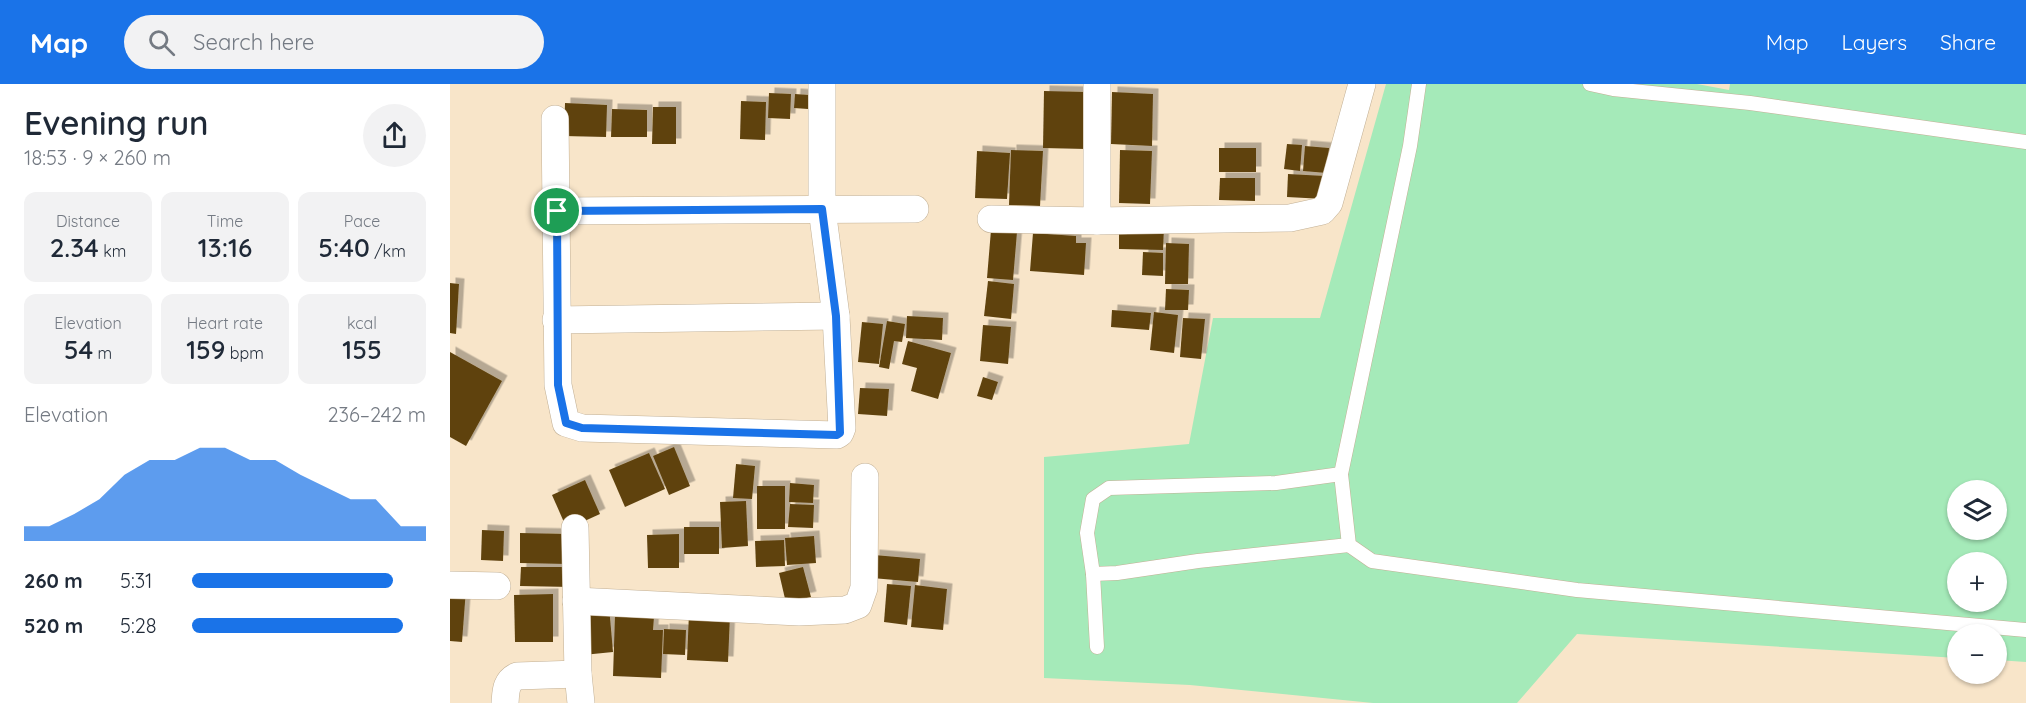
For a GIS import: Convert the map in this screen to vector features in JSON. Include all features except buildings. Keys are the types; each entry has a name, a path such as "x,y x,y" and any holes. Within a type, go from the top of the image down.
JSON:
{"street":[{"path":"555,119 558,385 566,423 582,428 837,435 842,428 836,316 822,209 822,84"},
{"path":"1097,84 1097,221"},
{"path":"991,219 1097,221 1290,218 1322,211 1329,203 1362,84"},
{"path":"557,211 915,209"},
{"path":"556,320 836,316"},
{"path":"576,601 799,612 845,610 858,605 864,588 865,477"},
{"path":"575,528 578,674 581,703"},
{"path":"450,585 496,586"},
{"path":"505,703 506,686 511,679 517,676 578,674"}],"lane":[{"path":"1349,545 1341,474 1410,146 1419,84"},
{"path":"1590,84 1613,89 1750,104 2026,142"},
{"path":"1097,647 1093,574 1087,534 1093,499 1109,488 1276,483 1341,474"},
{"path":"1093,574 1349,545 1372,561 1577,590 2026,630"}],"green space":[{"path":"1386,84 1697,84 1729,90 1730,84 2026,84 2026,662 2007,661 2007,624 1947,624 1947,657 1577,634 1517,703 1373,703 1190,685 1044,678 1044,457 1189,444 1213,318 1320,318"}],"route":[{"path":"822,209 836,316 842,428 840,433 837,435 582,428 566,423 558,385 557,211 822,209"}]}
